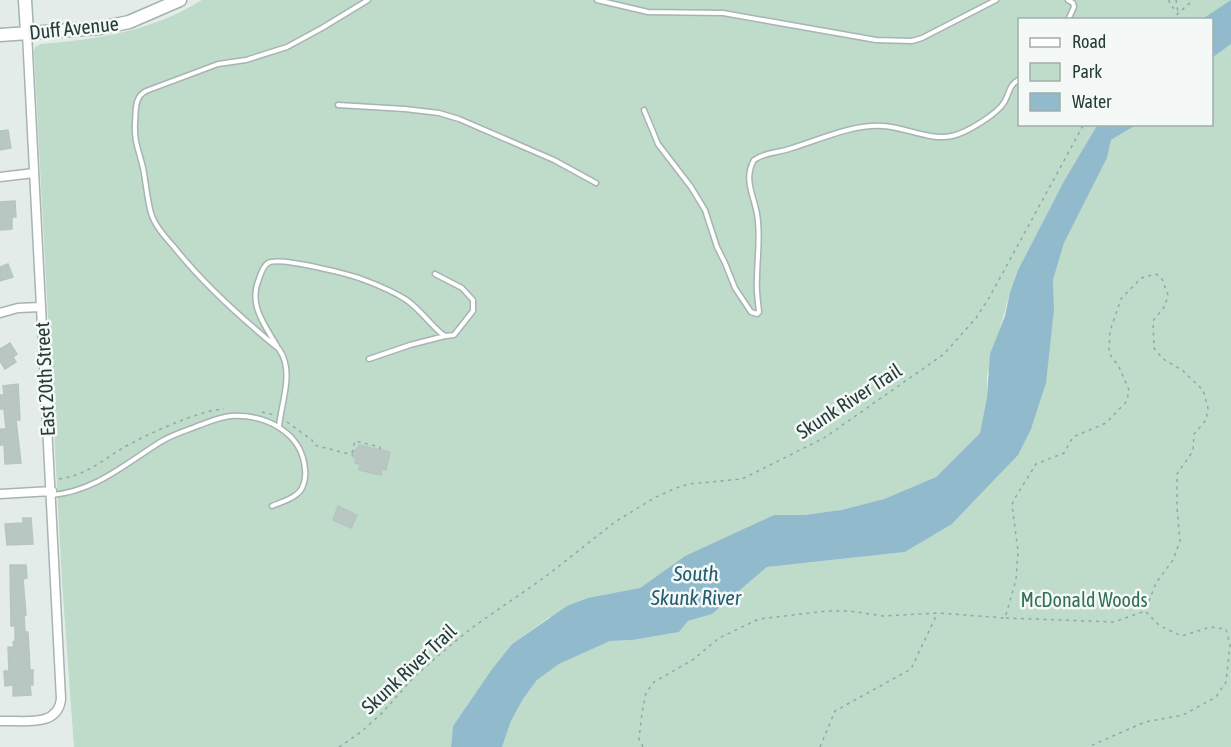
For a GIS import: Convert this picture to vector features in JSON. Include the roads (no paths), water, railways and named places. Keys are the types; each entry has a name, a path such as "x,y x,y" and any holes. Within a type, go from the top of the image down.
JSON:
{"main road":[{"path":"25,0 27,33"},
{"name":"Duff Avenue","path":"0,36 100,28 129,22 180,0"}],"street":[{"name":"East 20th Street","path":"0,721 48,720 60,708 61,699 27,33"},
{"path":"0,177 34,173"},
{"path":"0,313 18,308 41,307"},
{"path":"0,494 52,493"}],"lane":[{"path":"279,349 235,312 183,258 155,222 135,140 137,100 142,93 189,74 218,64 246,60 287,47 368,0"},
{"path":"597,0 648,12 723,13 876,40 901,41 922,38 996,0"},
{"path":"1068,0 1073,3 1074,7 1069,18"},
{"path":"644,110 658,144 691,187 705,210 717,247 735,288 752,312 757,314 759,312 757,282 759,233 757,213 749,190 754,160 766,154 870,126 889,126 937,137 950,137 998,110 1012,83 1018,80"},
{"path":"338,105 405,109 439,113 459,119 554,160 596,183"},
{"path":"279,427 287,378 284,356 260,316 254,297 255,287 264,267 270,262 278,260 368,281 403,298 446,336"},
{"path":"369,359 410,345 454,335 473,311 474,305 467,292 457,284 435,274"},
{"path":"52,493 63,494 96,484 164,440 219,418 233,416 254,418 279,427 299,445 306,472 303,486 297,495 272,506"}],"water":[{"path":"1231,0 1231,44 1213,57 1213,18 1204,18"},
{"name":"South Skunk River","path":"1097,126 1134,126 1111,140 1107,158 1064,243 1053,280 1054,309 1046,383 1031,429 1018,455 952,524 905,552 767,567 712,614 688,621 679,632 633,640 610,641 559,664 537,680 523,699 511,721 502,747 451,747 453,726 512,644 567,606 588,598 640,588 685,556 774,515 804,515 841,510 884,499 936,477 980,433 987,397 990,354 1005,316 1010,292 1018,270 1064,181"}],"park label":[{"name":"McDonald Woods","path":"1084,600"}]}
